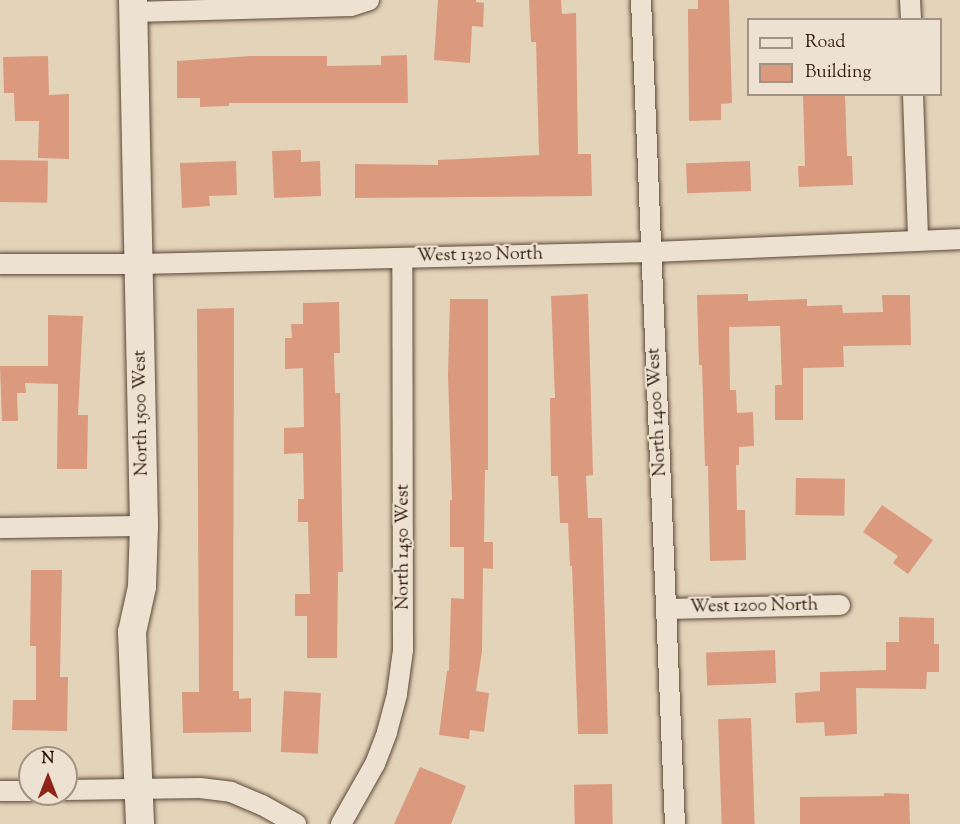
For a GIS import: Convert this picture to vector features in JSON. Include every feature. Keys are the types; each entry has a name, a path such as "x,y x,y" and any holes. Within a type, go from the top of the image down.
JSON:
{"street":[{"path":"133,6 351,6 369,0"},
{"name":"North 1400 West","path":"640,0 675,824"},
{"path":"910,0 911,18"},
{"name":"North 1500 West","path":"133,6 144,526 142,586 132,632 140,824"},
{"path":"913,96 918,240"},
{"name":"West 1320 North","path":"0,264 139,264 651,252 960,239"},
{"name":"North 1450 West","path":"341,824 375,764 387,732 397,694 403,650 402,258"},
{"path":"0,528 144,526"},
{"name":"West 1200 North","path":"667,609 840,605"},
{"path":"78,790 200,788 231,792 262,805 296,824"},
{"path":"0,791 18,791"}],"building":[{"path":"438,0 476,0 476,2 484,3 483,27 472,26 470,63 434,60"},
{"path":"529,0 561,0 562,14 576,13 578,154 591,154 592,196 355,198 355,164 438,165 438,160 539,155 536,42 531,42"},
{"path":"698,0 729,0 732,103 721,104 721,120 689,121 688,9 698,9"},
{"path":"407,55 408,103 229,103 229,106 200,107 200,98 177,98 177,61 251,56 327,56 327,66 381,65 381,56"},
{"path":"48,56 49,95 69,94 69,159 38,158 39,121 15,121 14,93 4,93 3,57"},
{"path":"803,96 845,96 847,156 852,156 853,185 799,187 798,166 805,166"},
{"path":"301,150 301,162 320,161 321,196 274,198 272,151"},
{"path":"0,160 48,161 47,203 0,202"},
{"path":"236,161 237,195 209,196 210,206 182,208 180,163"},
{"path":"750,161 751,191 687,193 686,163"},
{"path":"588,294 593,475 586,476 588,518 602,518 608,734 578,734 572,566 570,566 568,523 560,523 558,476 551,476 550,398 555,398 551,296"},
{"path":"748,294 748,301 807,299 807,306 842,305 843,313 883,312 882,295 910,295 911,345 843,346 844,367 803,368 803,420 775,420 775,385 782,385 780,326 729,327 730,390 736,390 737,413 753,412 754,446 739,447 739,465 736,465 737,510 745,510 746,560 710,561 708,466 705,466 697,295"},
{"path":"450,299 488,299 488,470 485,470 484,542 493,542 493,569 483,568 482,651 476,691 489,693 484,732 470,730 469,739 439,735 447,671 449,671 451,598 464,599 464,547 450,547 450,500 452,500 448,376"},
{"path":"339,302 340,353 334,353 335,393 340,393 343,572 338,572 337,658 307,658 307,616 295,616 295,594 310,594 308,522 298,522 298,499 304,499 303,453 284,454 284,428 304,427 303,368 285,369 285,338 292,338 291,324 303,324 303,303"},
{"path":"234,308 233,691 239,691 239,699 251,698 251,732 183,733 182,692 199,692 197,309"},
{"path":"48,315 83,316 78,415 88,415 87,469 57,469 58,384 25,383 26,393 17,393 18,421 2,421 0,366 48,366"},
{"path":"796,478 845,479 844,516 795,515"},
{"path":"882,505 933,540 908,574 893,563 898,556 863,532"},
{"path":"31,570 62,570 60,677 68,677 67,731 12,730 13,700 36,700 36,646 30,646"},
{"path":"899,617 934,618 934,644 939,644 939,672 927,672 926,689 856,688 857,734 825,736 824,722 796,723 795,693 820,691 820,672 886,670 886,642 899,642"},
{"path":"775,650 776,683 707,685 706,652"},
{"path":"284,691 321,693 318,754 281,752"},
{"path":"751,718 755,824 722,824 718,719"},
{"path":"420,767 466,786 451,824 394,824"},
{"path":"612,784 613,824 575,824 574,785"},
{"path":"884,793 909,794 910,824 800,824 800,797 884,796"}]}
